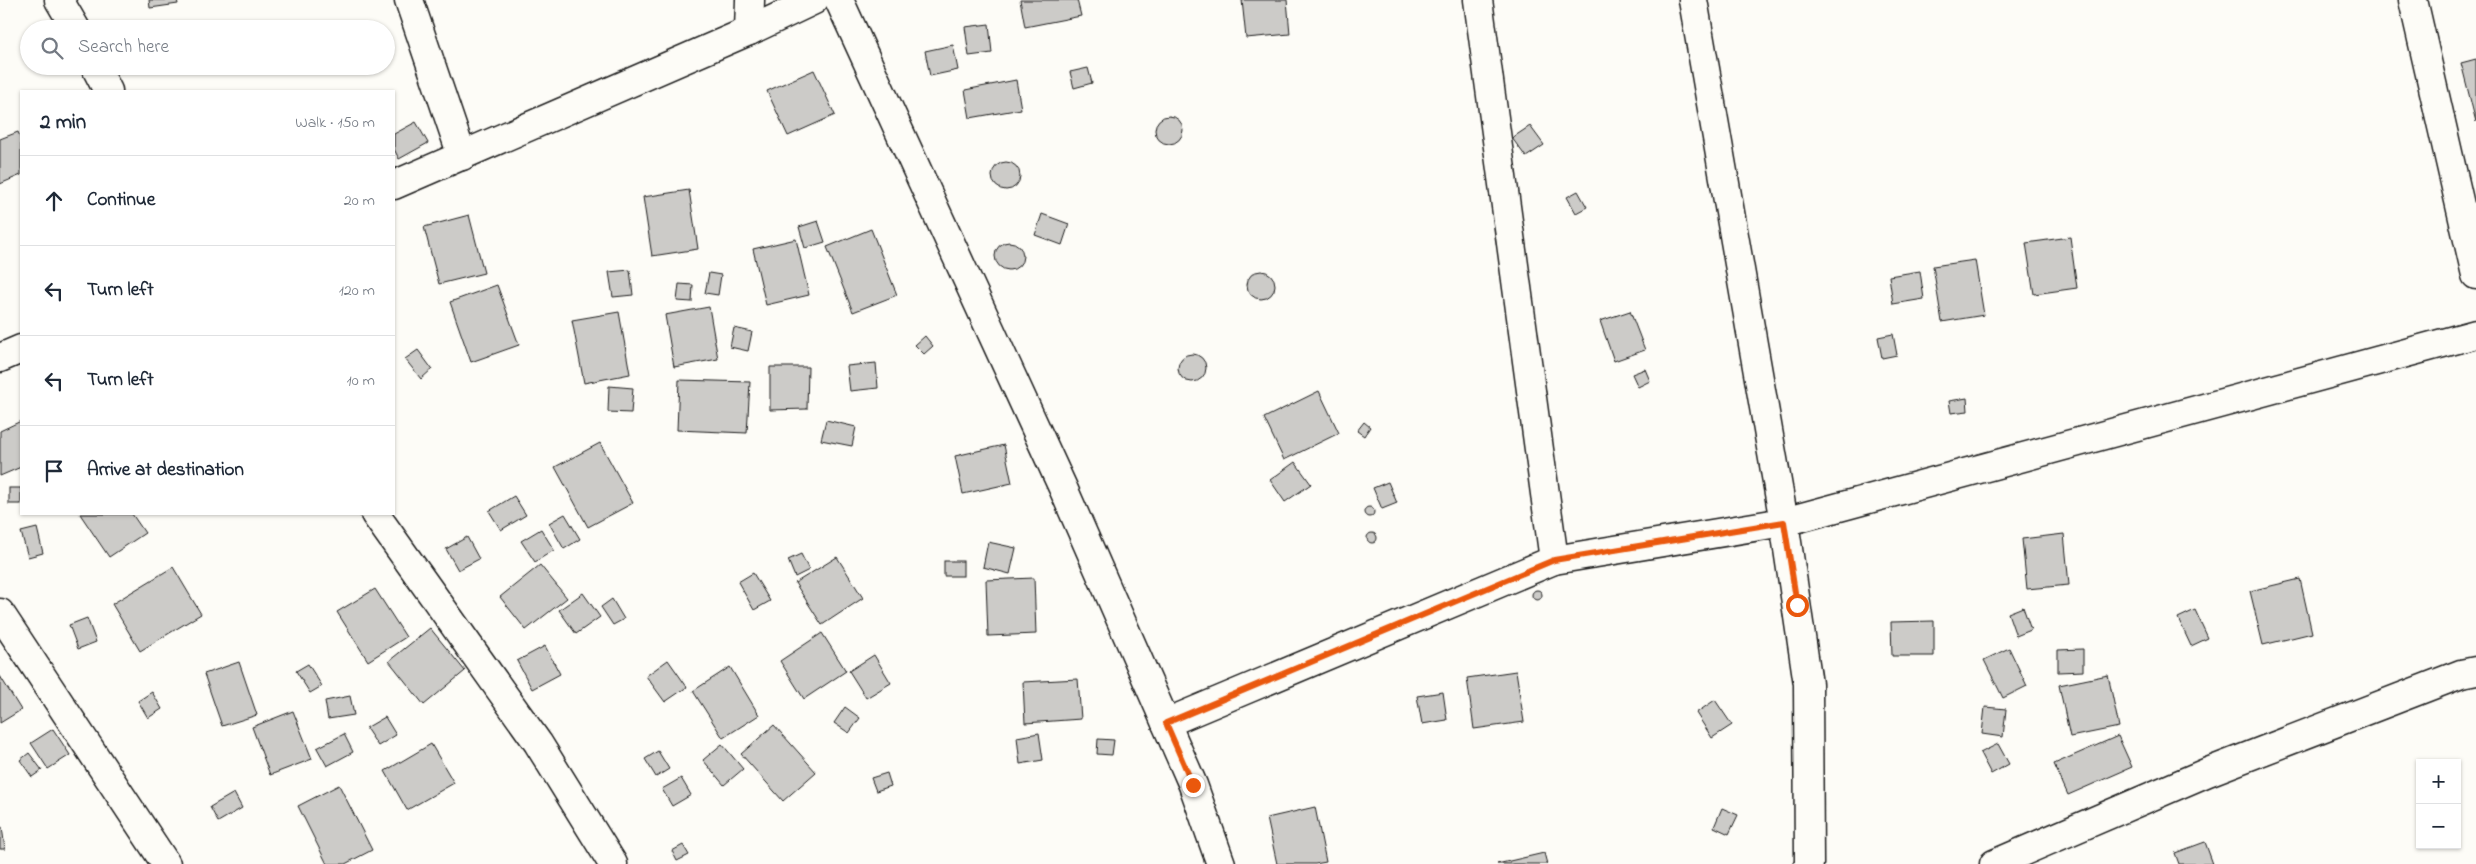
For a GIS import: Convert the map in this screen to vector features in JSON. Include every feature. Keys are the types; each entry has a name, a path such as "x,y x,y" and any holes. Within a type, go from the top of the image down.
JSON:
{"street":[{"path":"59,0 71,20"},
{"path":"409,0 462,156"},
{"path":"749,31 750,0"},
{"path":"395,186 749,31 814,0"},
{"path":"838,0 1063,488 1193,785 1221,864"},
{"path":"1478,0 1554,560"},
{"path":"1693,0 1784,522 1808,684 1809,864"},
{"path":"2413,0 2476,275"},
{"path":"100,75 107,90"},
{"path":"1166,723 1554,560 1784,522 2476,334"},
{"path":"0,358 20,348"},
{"path":"376,515 538,743 613,864"},
{"path":"0,613 166,864"},
{"path":"1994,864 2217,769 2461,674 2476,671"}],"building":[{"path":"149,0 177,0 178,4 150,8"},
{"path":"1020,0 1077,0 1081,16 1025,27"},
{"path":"1242,0 1287,0 1290,34 1246,38"},
{"path":"989,24 992,53 969,56 965,27"},
{"path":"953,45 958,70 930,76 925,51"},
{"path":"2476,59 2476,122 2461,63"},
{"path":"1088,68 1092,83 1074,88 1070,72"},
{"path":"814,70 835,115 788,136 767,91"},
{"path":"1016,80 1021,109 970,118 965,90"},
{"path":"1169,116 1179,120 1183,130 1179,140 1169,144 1159,140 1155,130 1159,120"},
{"path":"416,122 428,143 399,159 395,151 395,133"},
{"path":"1530,126 1544,145 1526,157 1512,138"},
{"path":"18,132 20,137 20,175 0,184 0,139"},
{"path":"1006,162 1016,166 1020,176 1016,186 1006,190 996,186 992,176 996,166"},
{"path":"689,190 698,249 652,256 643,197"},
{"path":"1578,191 1587,207 1576,213 1567,197"},
{"path":"1042,214 1069,224 1062,245 1035,235"},
{"path":"469,215 484,273 439,284 424,227"},
{"path":"818,221 825,242 805,248 799,227"},
{"path":"871,229 897,295 853,312 827,247"},
{"path":"2070,237 2077,288 2034,294 2026,243"},
{"path":"796,239 809,295 766,305 753,249"},
{"path":"1009,242 1019,246 1023,256 1019,266 1009,270 999,266 995,256 999,246"},
{"path":"1975,260 1984,315 1942,322 1933,266"},
{"path":"630,270 633,295 613,297 609,272"},
{"path":"1261,271 1271,275 1275,285 1271,295 1261,299 1251,295 1247,285 1251,275"},
{"path":"1920,271 1924,299 1893,304 1889,276"},
{"path":"709,273 721,275 718,295 705,293"},
{"path":"679,284 693,285 692,302 677,301"},
{"path":"497,285 519,345 471,362 450,302"},
{"path":"709,307 718,359 674,367 665,315"},
{"path":"1630,311 1645,350 1614,361 1600,321"},
{"path":"619,312 630,374 584,383 572,320"},
{"path":"734,328 752,332 748,351 730,347"},
{"path":"1893,334 1897,355 1882,358 1878,337"},
{"path":"925,336 933,346 924,354 915,345"},
{"path":"418,350 432,369 421,379 405,359"},
{"path":"1192,354 1202,358 1206,368 1202,378 1192,382 1182,378 1178,368 1182,358"},
{"path":"876,363 878,388 850,391 847,366"},
{"path":"770,367 808,367 807,409 770,410"},
{"path":"1645,369 1650,381 1638,387 1632,374"},
{"path":"679,380 750,382 747,433 677,430"},
{"path":"609,386 633,388 631,413 608,412"},
{"path":"1319,391 1339,433 1284,460 1264,418"},
{"path":"1967,398 1968,411 1951,413 1949,401"},
{"path":"826,420 856,427 852,446 821,440"},
{"path":"20,421 20,467 0,476 0,431"},
{"path":"1364,422 1370,427 1364,436 1357,431"},
{"path":"600,443 633,503 588,527 555,467"},
{"path":"1004,445 1012,483 963,494 955,456"},
{"path":"1295,462 1311,484 1285,502 1270,480"},
{"path":"1388,482 1397,503 1382,509 1373,488"},
{"path":"9,488 20,488 20,504 9,504"},
{"path":"514,496 526,515 501,530 489,511"},
{"path":"1369,507 1374,512 1369,517 1364,512"},
{"path":"565,514 580,539 564,549 549,523"},
{"path":"81,515 133,515 145,533 109,557"},
{"path":"37,528 43,553 28,557 21,532"},
{"path":"541,529 554,550 535,562 521,541"},
{"path":"1372,533 1377,538 1372,543 1367,538"},
{"path":"2064,534 2069,585 2027,589 2022,539"},
{"path":"467,537 479,559 458,570 446,549"},
{"path":"988,542 1016,548 1010,574 983,567"},
{"path":"801,554 809,570 795,577 788,560"},
{"path":"837,557 863,598 822,625 795,583"},
{"path":"944,561 963,561 963,576 944,576"},
{"path":"540,565 567,598 526,630 500,597"},
{"path":"173,567 201,614 140,651 112,604"},
{"path":"753,573 770,601 754,610 738,582"},
{"path":"1034,578 1036,634 988,636 986,580"},
{"path":"2300,579 2312,633 2263,645 2250,591"},
{"path":"375,589 406,637 368,661 337,612"},
{"path":"1537,590 1542,595 1537,600 1532,595"},
{"path":"583,593 600,617 576,634 559,610"},
{"path":"612,599 624,619 613,625 601,607"},
{"path":"2023,607 2031,630 2016,636 2008,613"},
{"path":"2195,610 2208,638 2191,646 2178,618"},
{"path":"87,618 96,642 78,649 69,625"},
{"path":"1934,621 1934,656 1892,656 1891,622"},
{"path":"430,628 465,671 424,705 389,661"},
{"path":"822,633 846,671 804,699 780,661"},
{"path":"545,646 560,674 532,689 517,661"},
{"path":"2009,648 2027,686 2003,698 1984,660"},
{"path":"2083,649 2083,671 2058,672 2058,650"},
{"path":"874,655 891,683 866,698 849,671"},
{"path":"668,660 687,687 665,702 646,676"},
{"path":"239,662 257,715 222,726 204,674"},
{"path":"308,664 322,686 310,693 296,671"},
{"path":"730,667 759,715 723,738 693,691"},
{"path":"1516,671 1524,722 1474,729 1467,678"},
{"path":"2108,675 2119,727 2070,737 2059,685"},
{"path":"0,676 21,710 0,723"},
{"path":"1078,679 1081,719 1025,723 1023,682"},
{"path":"152,692 162,709 148,718 138,701"},
{"path":"1443,692 1447,720 1422,724 1417,696"},
{"path":"350,696 354,715 328,719 325,701"},
{"path":"1715,700 1732,725 1712,738 1696,713"},
{"path":"845,707 860,718 849,733 834,723"},
{"path":"1985,707 2006,709 2003,737 1982,734"},
{"path":"293,711 312,759 270,775 252,727"},
{"path":"385,717 396,735 378,746 366,728"},
{"path":"774,725 816,772 783,801 741,754"},
{"path":"53,729 70,755 48,769 31,743"},
{"path":"1039,733 1043,760 1020,764 1017,737"},
{"path":"344,734 353,752 327,766 317,748"},
{"path":"2118,736 2132,767 2068,795 2054,764"},
{"path":"1098,739 1114,740 1112,755 1097,754"},
{"path":"431,744 454,783 407,810 385,771"},
{"path":"722,744 743,769 724,785 703,760"},
{"path":"1998,744 2009,764 1991,774 1980,753"},
{"path":"658,751 669,769 656,777 645,759"},
{"path":"29,753 42,770 32,777 20,760"},
{"path":"887,773 891,786 876,791 871,778"},
{"path":"681,778 691,795 672,806 662,789"},
{"path":"339,785 372,850 345,864 327,864 298,806"},
{"path":"234,793 242,808 218,822 210,807"},
{"path":"1315,807 1326,862 1315,864 1277,864 1267,818"},
{"path":"1722,808 1738,815 1729,834 1714,827"},
{"path":"0,827 2,827 5,849 0,849"},
{"path":"2205,842 2213,864 2179,864 2175,853"},
{"path":"683,845 689,855 677,861 672,851"},
{"path":"1544,853 1547,864 1497,864"}],"route":[{"path":"1193,785 1166,723 1554,560 1784,522 1797,605"}]}
